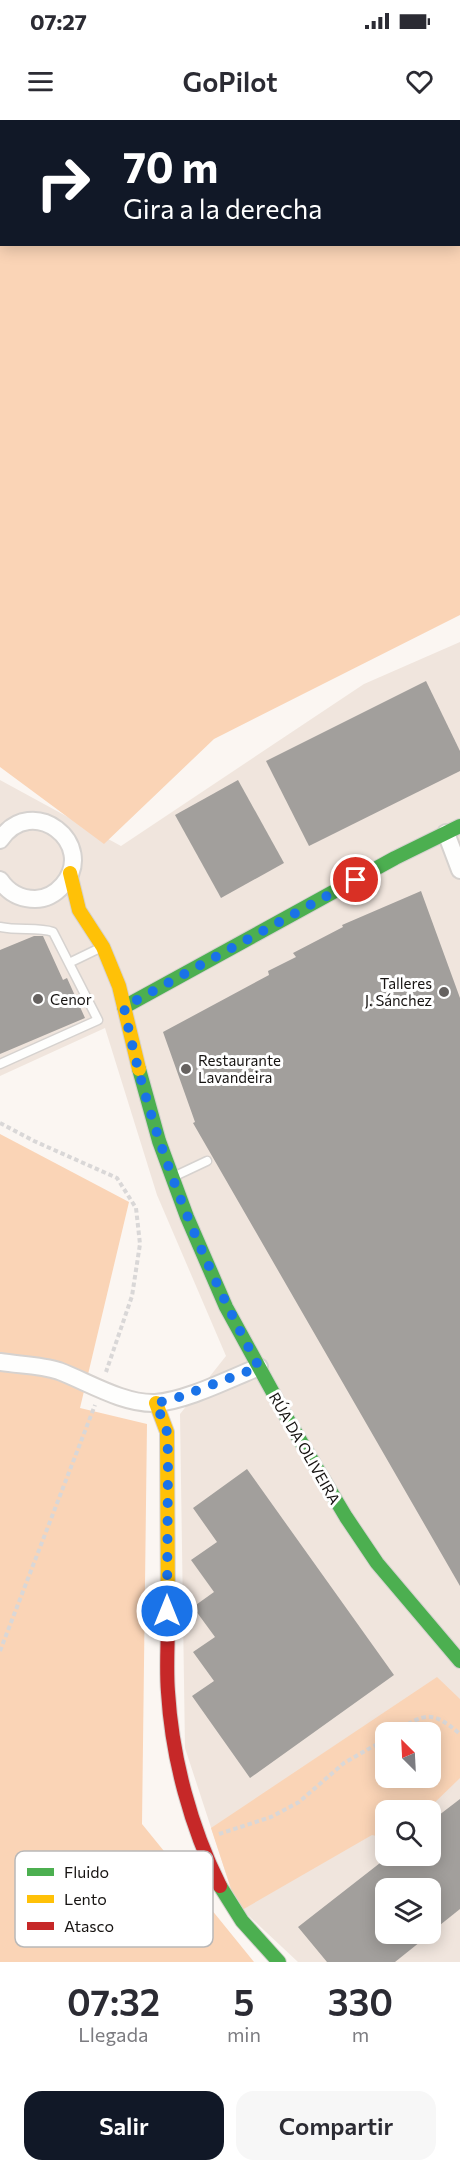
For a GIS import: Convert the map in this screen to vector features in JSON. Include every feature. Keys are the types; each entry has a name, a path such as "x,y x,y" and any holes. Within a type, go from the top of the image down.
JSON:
{"street":[{"name":"RÚA DA OLIVEIRA","path":"0,840 15,825 28,821 42,821 54,826 64,835 71,848 73,861 70,873 79,910 103,947 124,1007 146,1099 172,1177 226,1308 346,1517 377,1563 460,1661"},
{"path":"124,1007 453,829 460,870"},
{"path":"48,896 65,883 70,873"},
{"path":"0,880 11,892 24,898 48,896 79,910"},
{"path":"0,1362 56,1370 142,1402 156,1403 174,1399 259,1367"},
{"path":"156,1403 167,1432 168,1455 168,1692 182,1776 205,1851"},
{"path":"213,1868 225,1896 257,1940 279,1962"}],"lane":[{"path":"0,927 19,931 44,929 53,932 71,962 98,1020 0,1064"},
{"path":"71,962 103,947"},
{"path":"172,1177 207,1161"}],"path":[{"path":"0,1123 34,1141 117,1178 136,1208 140,1244 132,1296 113,1346 101,1388 0,1651"},
{"path":"412,1722 429,1716 442,1718 460,1734"},
{"path":"201,1841 271,1817 299,1802 344,1763 375,1745"}],"shaded area":[{"path":"0,246 460,246 460,615 214,739 104,844 0,767"},
{"path":"460,642 460,1962 298,1962 236,1904 185,1748 180,1414 226,1356 157,1195 105,1028 0,1076 0,780 121,846 364,684"},
{"path":"0,1134 129,1202 80,1408 147,1424 142,1824 164,1851 15,1851 15,1947 213,1947 213,1911 254,1962 0,1962"},
{"path":"437,1677 460,1699 460,1778 437,1800 375,1800 375,1836 372,1835 242,1910 236,1904 211,1828"}],"building":[{"path":"426,681 460,751 460,771 309,846 266,761"},
{"path":"238,780 284,863 221,898 175,815"},
{"path":"421,891 460,998 460,1586 193,1123 195,1122 163,1032 269,975 268,971 296,957 293,953 343,927 342,925"},
{"name":"Cenor","path":"34,936 43,936 63,980 67,978 85,1018 0,1054 0,950"},
{"path":"247,1469 394,1675 250,1778 192,1696 214,1681 193,1652 215,1637 193,1607 214,1592 191,1560 217,1542 193,1508"},
{"path":"460,1799 460,1909 441,1924 441,1878 375,1878 375,1944 418,1944 395,1962 327,1962 298,1927 376,1866 441,1866 441,1814"}],"traffic: fast":[{"path":"124,1007 395,858 460,826"},
{"path":"139,1069 159,1141 187,1217 226,1307 288,1420 346,1517 377,1563 460,1661"},
{"path":"220,1886 242,1921 279,1962"}],"traffic: slow":[{"path":"70,873 79,910 103,947 119,986 139,1069"},
{"path":"156,1403 167,1432 168,1618"}],"traffic: jam":[{"path":"168,1618 167,1665 170,1717 185,1792 205,1851"},
{"path":"213,1871 220,1886"}],"place":[{"name":"Talleres J. Sánchez","path":"444,992"},
{"name":"Cenor","path":"38,999"},
{"name":"Restaurante Lavandeira","path":"186,1069"}],"route":[{"path":"167,1611 167,1432 161,1410 156,1403 174,1399 259,1367 226,1308 172,1177 146,1099 124,1007 159,991 356,880"}]}
